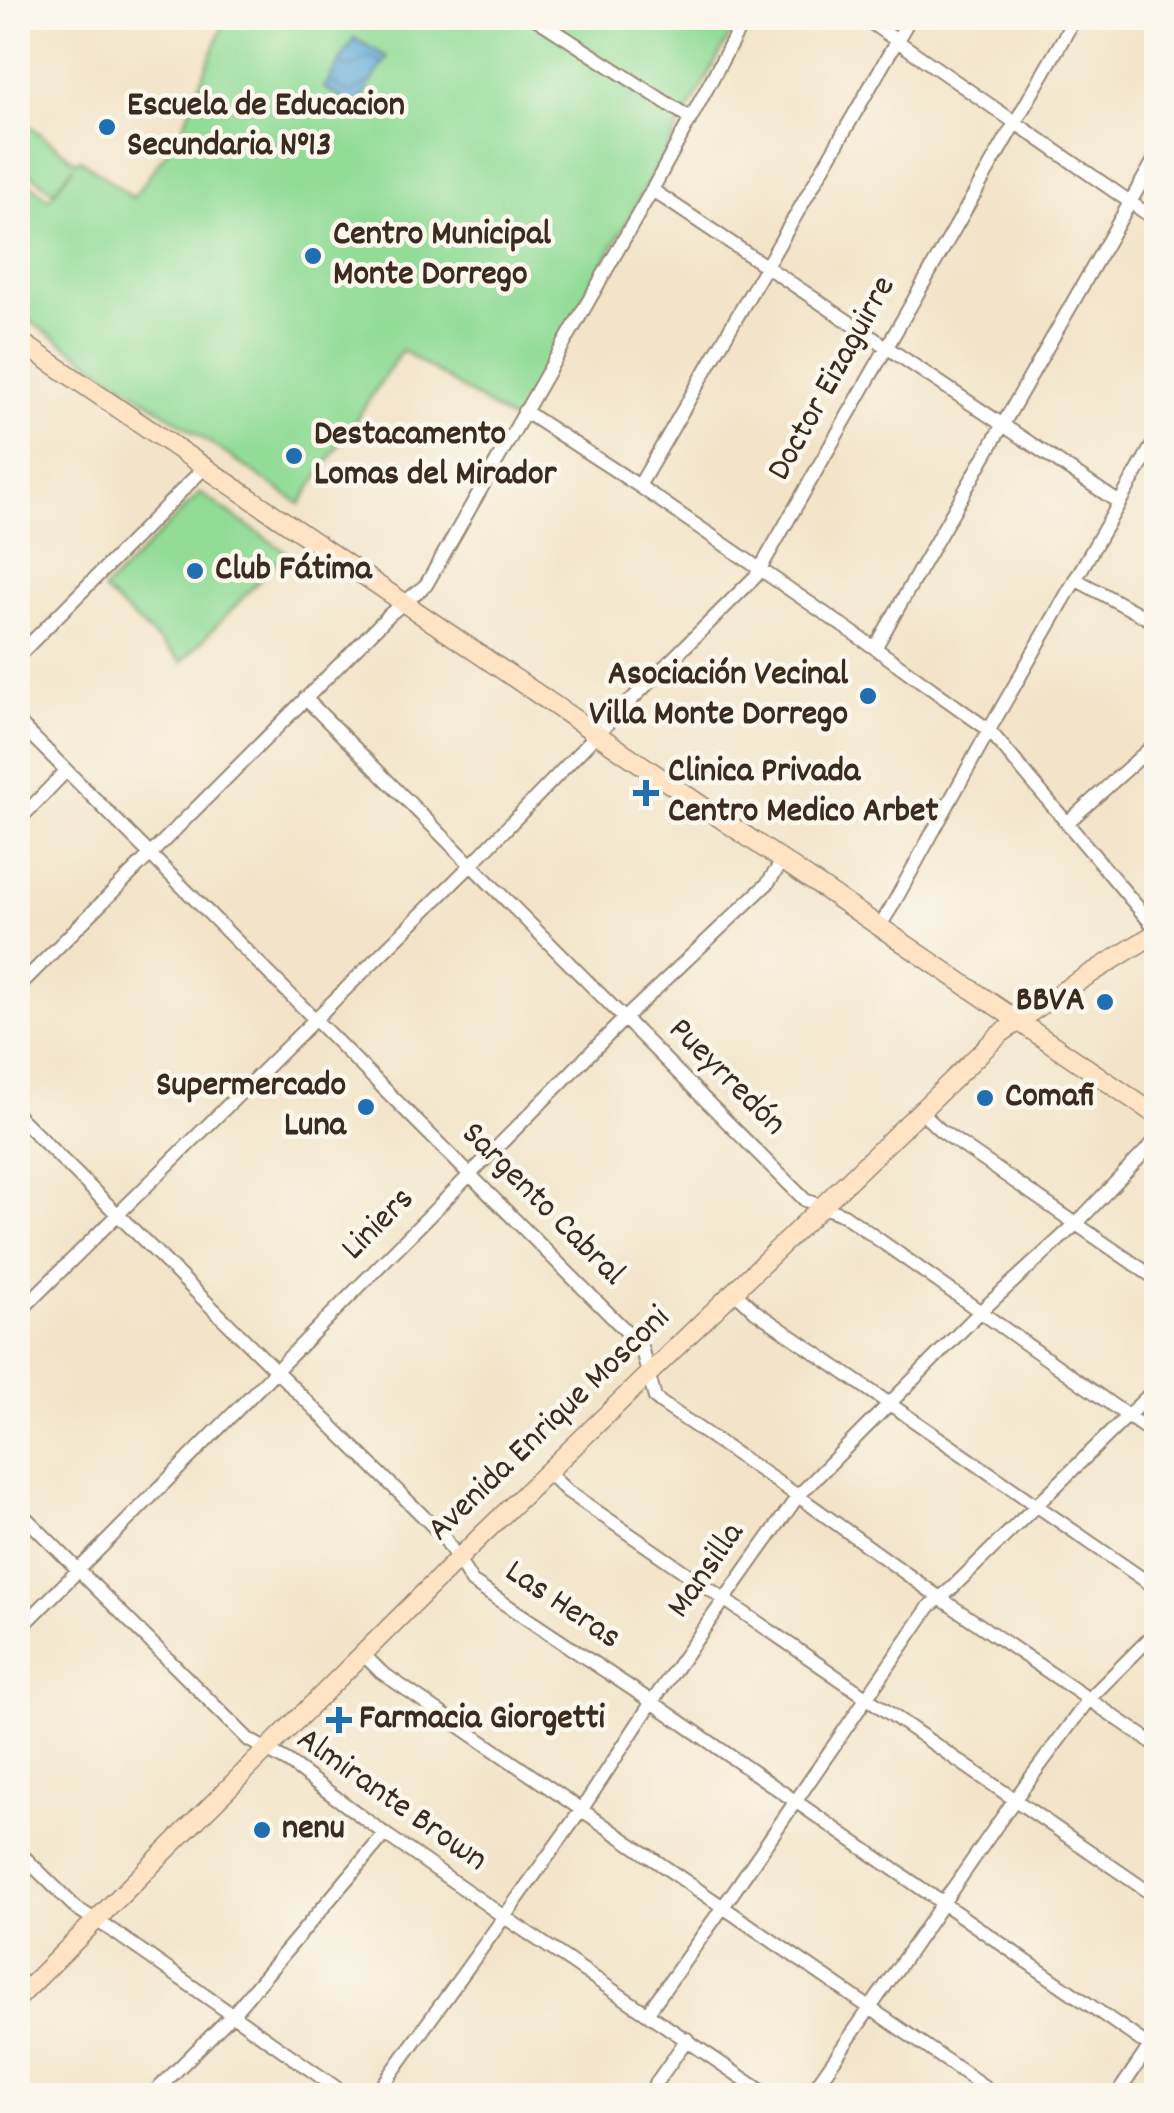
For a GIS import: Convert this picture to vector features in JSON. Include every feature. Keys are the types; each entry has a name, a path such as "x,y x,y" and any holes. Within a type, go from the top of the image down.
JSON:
{"main road":[{"path":"18,340 1156,1115"},
{"name":"Avenida Enrique Mosconi","path":"18,1998 547,1472 1017,1020 1156,931"}],"street":[{"path":"536,18 690,118"},
{"path":"18,987 304,698 390,614 426,585 652,190 745,18"},
{"path":"864,18 1156,220"},
{"path":"639,486 910,18"},
{"name":"Doctor Eizaguirre","path":"18,1314 470,866 760,570 1075,18"},
{"path":"875,648 1156,157"},
{"path":"652,190 1118,502"},
{"path":"524,411 639,486 990,730 1156,931"},
{"path":"879,927 1156,439"},
{"path":"18,656 205,467"},
{"path":"1075,579 1156,623"},
{"name":"Pueyrredón","path":"304,698 805,1200 844,1215 1156,1436"},
{"name":"Sargento Cabral","path":"18,722 637,1342 661,1403 1156,1746"},
{"path":"1067,824 1156,743"},
{"path":"18,821 66,771"},
{"name":"Liniers","path":"18,1631 624,1018 766,884 782,862"},
{"path":"920,1111 940,1130 1156,1278"},
{"name":"Las Heras","path":"18,1116 432,1525 472,1582 1154,2045"},
{"name":"Mansilla","path":"375,2096 582,1809 652,1702 798,1496 980,1312 1076,1224 1156,1140"},
{"path":"734,1292 755,1311 1156,1588"},
{"path":"648,2012 929,1608 1156,1388"},
{"path":"547,1472 567,1491 1156,1897"},
{"name":"Almirante Brown","path":"18,1510 238,1730 769,2096"},
{"path":"809,2096 1089,1699 1156,1632"},
{"path":"364,1655 381,1672 998,2096"},
{"path":"151,2096 232,2016 385,1834"},
{"path":"18,1852 76,1908 348,2096"},
{"path":"647,2096 687,2039"},
{"path":"1116,2096 1154,2045"}],"green space":[{"name":"Centro Municipal Monte Dorrego","path":"226,18 740,18 515,423 402,350 300,504 18,313 18,174 49,199 74,166 53,191 18,164 20,118 76,162 80,159 133,198 181,132"},
{"name":"Club Fátima","path":"200,493 286,552 182,662 103,591"}],"water":[{"path":"354,38 387,57 357,107 324,88"}],"place":[{"name":"Escuela de Educacion Secundaria N°13","path":"107,127"},
{"name":"Centro Municipal Monte Dorrego","path":"313,256"},
{"name":"Destacamento Lomas del Mirador","path":"294,456"},
{"name":"Club Fátima","path":"195,571"},
{"name":"Asociación Vecinal Villa Monte Dorrego","path":"868,696"},
{"name":"Clinica Privada Centro Medico Arbet","path":"646,793"},
{"name":"BBVA","path":"1105,1002"},
{"name":"Comafi","path":"985,1098"},
{"name":"Supermercado Luna","path":"366,1107"},
{"name":"Farmacia Giorgetti","path":"339,1720"},
{"name":"nenu","path":"262,1830"}]}
